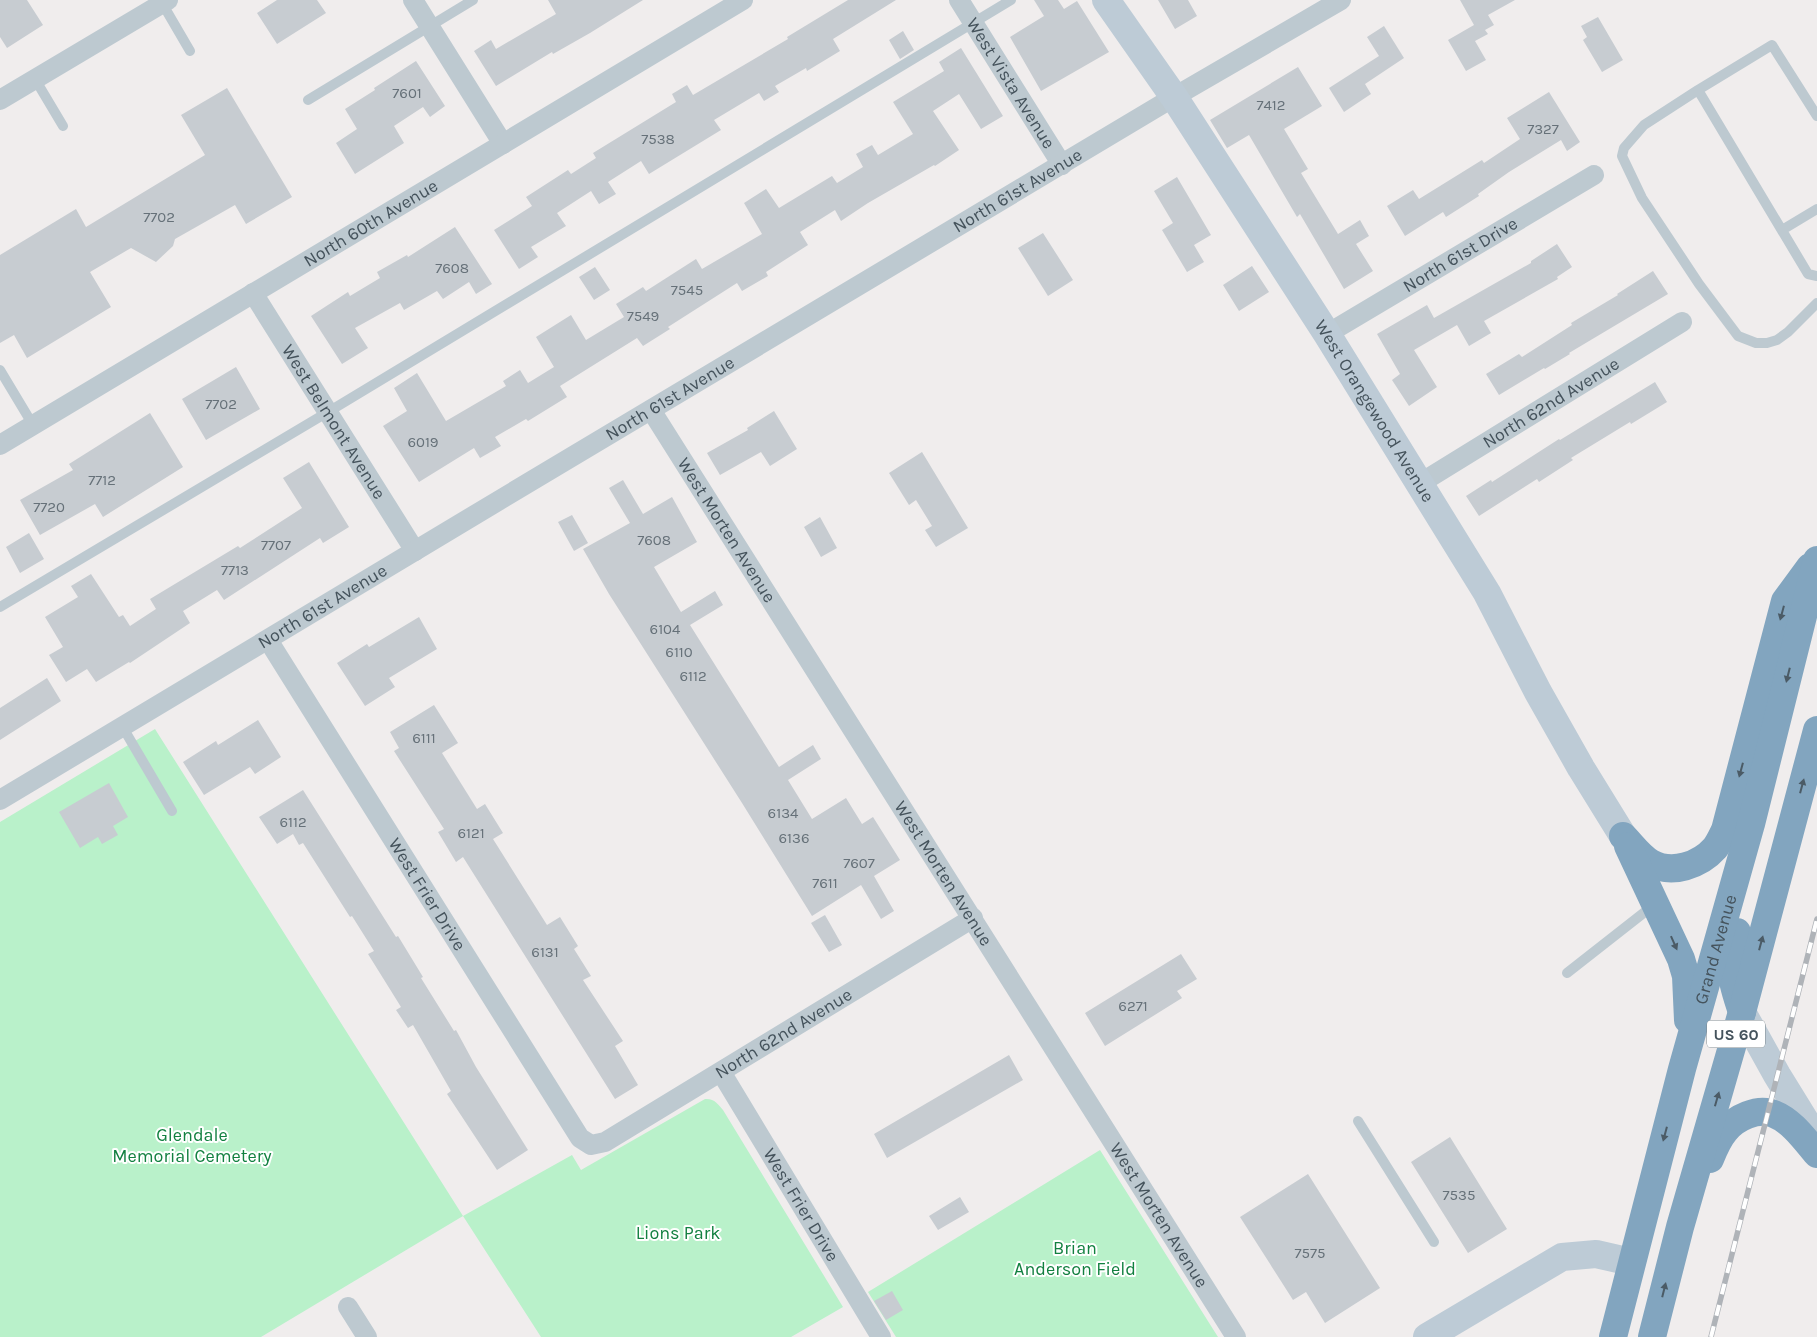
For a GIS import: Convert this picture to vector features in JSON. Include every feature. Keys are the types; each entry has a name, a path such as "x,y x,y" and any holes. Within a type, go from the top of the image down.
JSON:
{"highway":[{"path":"1623,836 1641,855 1651,863 1661,867 1679,868 1688,866 1700,860 1716,847 1725,830 1785,601 1817,559"},
{"name":"Grand Avenue","path":"1612,1337 1682,1070 1751,824 1817,559"},
{"name":"US 60","path":"1652,1337 1680,1226 1742,1012 1817,730"},
{"path":"1742,1012 1734,988 1730,959 1756,866 1751,824"},
{"path":"1623,836 1681,959 1686,976 1688,1021 1682,1070"},
{"path":"1680,1226 1716,1145 1725,1130 1748,1114 1768,1112 1775,1114 1798,1132 1817,1154"}],"street":[{"path":"413,0 503,144"},
{"name":"North 60th Avenue","path":"0,445 253,293 350,231 503,144 743,0"},
{"name":"West Vista Avenue","path":"958,0 1062,165"},
{"name":"West Orangewood Avenue","path":"1106,0 1174,97 1327,334 1488,593 1538,692 1581,768 1623,836"},
{"name":"North 61st Avenue","path":"0,800 1174,97 1341,0"},
{"path":"0,100 165,2"},
{"name":"North 61st Drive","path":"1327,334 1594,175"},
{"name":"West Belmont Avenue","path":"253,293 415,551"},
{"name":"North 62nd Avenue","path":"1419,484 1682,322"},
{"name":"West Morten Avenue","path":"651,410 1236,1337"},
{"name":"West Frier Drive","path":"268,640 580,1138 591,1145"},
{"name":"North 62nd Avenue","path":"591,1145 604,1142 973,918"},
{"path":"1742,1012 1777,1075 1817,1140"},
{"name":"West Frier Drive","path":"721,1072 881,1337"},
{"path":"1427,1337 1562,1258 1596,1254 1632,1262"},
{"path":"348,1307 367,1337"}],"lane":[{"path":"308,100 473,0"},
{"path":"0,608 1011,0"},
{"path":"165,2 190,51"},
{"path":"1817,116 1772,45 1644,125 1624,148 1622,156 1642,198 1699,284 1738,336 1756,343 1767,343 1777,340 1788,332 1817,303"},
{"path":"35,79 63,126"},
{"path":"1698,90 1808,274 1817,276"},
{"path":"1782,230 1817,210"},
{"path":"0,370 33,425"},
{"path":"122,726 172,811"},
{"path":"1567,973 1655,904"},
{"path":"1358,1121 1434,1242"}],"green space":[{"name":"Glendale Memorial Cemetery","path":"155,729 463,1216 261,1337 0,1337 0,822"},
{"name":"Lions Park","path":"705,1099 711,1099 723,1110 843,1307 791,1337 541,1337 463,1216 572,1155 581,1170"},
{"name":"Brian Anderson Field","path":"1100,1150 1218,1337 896,1337 868,1292"}],"building":[{"path":"0,0 27,0 43,25 7,48 0,37"},
{"path":"277,0 317,0 326,13 277,44 257,13"},
{"path":"548,0 643,0 590,33 553,54 552,52 496,86 474,51 491,40 496,49 556,14"},
{"path":"848,0 896,0 833,39 840,51 807,71 806,68 775,86 779,92 764,101 759,93 714,120 721,130 649,174 641,161 608,182 616,194 599,204 591,191 557,213 566,226 531,247 538,257 519,269 494,230 532,206 526,197 568,170 571,174 596,158 593,153 676,102 672,94 687,85 693,95 788,39 787,37"},
{"path":"1034,0 1058,0 1064,9 1077,1 1109,52 1041,91 1010,37 1044,16"},
{"path":"1158,0 1188,0 1197,16 1175,29"},
{"path":"1460,0 1515,0 1488,15 1494,25 1485,30 1488,34 1475,41 1486,60 1466,71 1448,40 1474,25"},
{"path":"1598,17 1623,60 1602,72 1583,40 1587,37 1581,26"},
{"path":"1384,26 1404,58 1365,84 1371,94 1344,112 1329,88 1379,56 1367,37"},
{"path":"903,31 914,50 900,59 889,40"},
{"path":"961,48 1003,116 981,129 959,94 933,111 959,150 935,166 868,203 841,221 835,210 800,232 808,245 766,272 768,276 742,291 737,283 668,327 670,329 643,346 637,338 560,386 567,397 528,421 526,419 495,437 501,446 480,458 474,448 419,482 383,426 407,411 394,388 417,373 446,421 506,386 503,381 520,370 528,383 554,367 536,337 571,315 586,340 624,317 616,304 643,287 646,291 696,259 702,269 762,234 744,203 766,189 779,208 832,176 837,183 863,167 856,154 872,145 878,155 913,134 893,102 944,71 939,62"},
{"path":"416,61 445,106 430,117 423,107 394,126 404,143 355,174 336,143 357,129 345,109"},
{"path":"1298,67 1322,106 1284,129 1308,169 1301,173 1338,234 1360,220 1369,236 1356,244 1373,271 1344,289 1300,214 1297,217 1249,135 1227,148 1210,120"},
{"path":"227,88 292,197 246,224 235,205 175,239 173,246 156,262 131,248 90,272 111,307 27,358 14,335 0,343 0,255 76,209 86,227 205,155 181,115"},
{"path":"1549,92 1580,142 1567,151 1561,140 1509,172 1478,194 1479,196 1446,217 1443,212 1405,236 1387,206 1413,190 1419,199 1482,160 1484,163 1520,139 1507,118"},
{"path":"1177,177 1211,235 1194,245 1204,262 1187,272 1162,230 1173,223 1154,191"},
{"path":"455,227 492,284 476,294 469,282 443,299 437,291 404,310 400,303 355,328 368,348 342,364 311,316 348,292 350,296 380,278 377,272 407,255 408,257"},
{"path":"1043,233 1073,280 1048,296 1018,248"},
{"path":"1557,244 1572,267 1557,277 1558,279 1484,321 1491,333 1469,346 1457,325 1414,350 1437,387 1409,406 1392,380 1400,374 1377,334 1427,305 1434,318 1531,263 1531,261"},
{"path":"1252,266 1269,292 1239,311 1223,285"},
{"path":"595,267 610,290 594,300 579,277"},
{"path":"1653,271 1668,294 1499,395 1486,374 1519,354 1522,357 1572,325 1571,323 1618,295"},
{"path":"236,367 260,409 206,440 182,399"},
{"path":"1655,382 1667,402 1631,424 1630,422 1571,458 1573,460 1539,482 1537,479 1479,516 1466,496"},
{"path":"774,411 797,449 770,466 761,452 720,475 707,453 748,430 747,428"},
{"path":"150,413 183,467 103,517 95,504 40,535 20,500 73,470 69,464"},
{"path":"922,452 968,528 936,547 925,530 932,526 916,500 909,505 889,473"},
{"path":"309,462 349,527 323,543 320,538 224,600 217,590 183,611 190,623 130,663 96,682 87,669 66,682 49,655 63,647 45,617 78,597 71,586 91,574 119,617 123,615 130,626 156,609 150,599 238,546 240,548 302,508 283,478"},
{"path":"623,480 643,514 672,497 697,542 654,567 681,612 715,591 723,605 690,625 779,767 813,745 821,759 788,780 812,819 846,798 862,824 873,817 900,860 874,876 894,911 881,919 861,885 812,916 609,594 583,549 630,523 609,488"},
{"path":"572,515 588,543 574,551 558,522"},
{"path":"820,517 837,548 821,557 804,527"},
{"path":"29,533 44,559 20,573 6,547"},
{"path":"419,617 437,649 389,678 395,687 365,706 337,663 367,644 369,647"},
{"path":"47,678 61,701 0,740 0,708"},
{"path":"434,705 458,743 442,753 477,809 485,804 503,833 493,839 547,925 560,917 578,946 574,949 591,976 583,980 623,1041 615,1046 638,1085 615,1099 463,857 456,862 438,832 444,829 394,751 399,748 390,732"},
{"path":"258,720 281,757 255,774 250,767 204,795 183,762 216,741 218,745"},
{"path":"109,783 128,817 113,826 118,835 102,844 98,837 80,848 59,812"},
{"path":"303,790 396,937 398,936 423,977 421,978 454,1031 456,1030 476,1067 528,1150 497,1170 447,1094 451,1091 413,1025 408,1028 396,1010 401,1007 368,954 374,951 303,843 299,845 293,834 277,844 259,817"},
{"path":"825,915 842,945 829,952 811,923"},
{"path":"1181,954 1197,979 1177,991 1182,998 1105,1046 1085,1013"},
{"path":"1009,1055 1023,1080 887,1158 874,1134"},
{"path":"1450,1137 1507,1229 1468,1253 1411,1162"},
{"path":"1308,1174 1380,1288 1325,1323 1306,1292 1293,1300 1240,1217"},
{"path":"960,1197 969,1212 938,1230 929,1216"},
{"path":"892,1291 903,1310 886,1320 874,1301"}],"railway":[{"path":"1711,1337 1817,919"}]}
